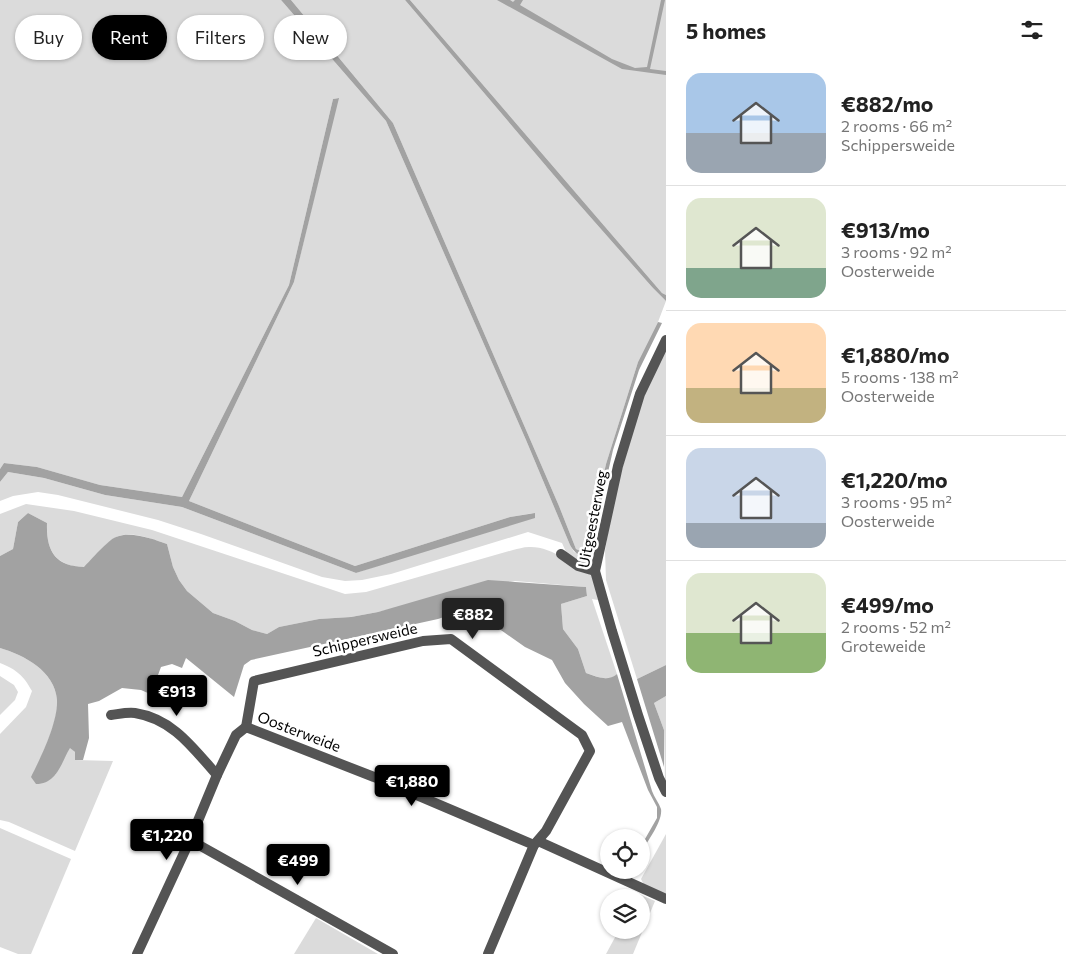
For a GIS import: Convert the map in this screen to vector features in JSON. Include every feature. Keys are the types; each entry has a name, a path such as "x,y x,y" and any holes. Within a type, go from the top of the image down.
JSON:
{"street":[{"name":"Uitgeesterweg","path":"666,340 640,394 626,439 618,466 595,571 658,778 666,792"},
{"path":"561,554 578,566 595,571"},
{"name":"Schippersweide","path":"246,727 254,681 423,641 452,639 582,735 590,751 546,831 536,843"},
{"path":"111,715 134,713 161,720 183,738 217,775"},
{"name":"Oosterweide","path":"137,954 236,735 246,727 374,777 666,898"},
{"path":"190,840 393,954"},
{"path":"488,954 536,843"}],"shaded area":[{"path":"0,0 281,0 294,15 274,15 274,60 333,60 386,121 570,545 574,552 589,557 592,562 586,564 567,554 562,543 528,532 391,574 362,580 345,581 322,577 158,520 58,495 38,492 13,496 0,501 0,482 8,472 44,478 105,495 182,507 356,573 534,513 510,517 355,566 189,501 294,282 338,98 333,99 289,285 182,497 100,485 37,467 4,463 0,469"},
{"path":"281,0 291,0 303,15 294,15"},
{"path":"291,0 405,0 563,186 666,301 638,362 606,464 585,553 576,549 393,123 341,60 347,60 347,15 303,15"},
{"path":"405,0 410,0 662,293 666,295 666,301 563,186"},
{"path":"410,0 666,0 666,295 662,293"},
{"path":"497,0 510,0 513,2 515,0 523,0 520,5 612,59 635,68 647,67 661,0 665,0 650,69 666,71 666,75 622,69"},
{"path":"333,60 341,60 393,123 576,549 585,553 606,464 638,362 658,322 662,323 639,370 613,450 589,557 583,557 578,554 570,545 386,121"},
{"path":"339,98 294,282 189,501 355,566 510,517 535,513 535,518 356,573 182,507 105,495 44,478 8,472 0,482 0,469 4,463 37,467 100,485 182,497 289,285 333,99"},
{"path":"666,345 666,665 637,679 606,580 605,551 614,497 645,390"},
{"path":"26,504 74,511 152,530 345,594 366,592 513,550 529,547 546,550 555,553 594,577 598,600 592,599 617,674 612,678 601,678 586,673 578,649 563,629 561,604 587,596 586,587 515,581 378,612 351,617 319,619 279,627 267,634 252,630 213,613 187,591 179,580 173,567 167,544 148,538 128,534 116,537 84,568 74,566 66,564 54,555 48,541 47,523 28,513 18,522 13,549 0,556 0,514"},
{"path":"28,513 47,523 48,542 54,555 66,564 74,566 84,567 109,542 122,535 142,536 167,544 173,567 187,591 213,613 252,630 267,634 279,627 319,619 351,617 378,612 488,580 586,587 587,596 561,604 563,629 578,649 586,673 606,678 617,674 652,791 661,809 660,819 650,837 650,830 657,818 657,807 648,790 622,722 608,726 565,683 552,660 525,647 498,628 453,614 438,619 251,660 244,665 234,697 186,658 182,668 172,664 161,667 155,683 157,697 141,690 122,688 99,701 88,704 89,738 83,760 75,760 75,752 70,748 54,777 43,783 36,784 31,777 48,739 55,718 57,700 51,681 37,666 19,655 0,648 0,556 13,549 18,522"},
{"path":"0,648 19,655 37,666 51,681 55,690 57,709 55,718 49,739 32,777 55,775 70,747 75,752 76,760 113,761 75,851 9,822 0,820 0,734 26,707 32,691 19,674 0,663"},
{"path":"666,665 666,696 654,703 664,730 664,767 637,679"},
{"path":"0,676 14,685 18,692 15,700 0,715"},
{"path":"666,696 666,785 664,730 654,703"},
{"path":"0,828 71,859 31,954 18,954 0,947"},
{"path":"666,834 666,894 644,885 641,879 650,879 650,863"},
{"path":"650,899 655,901 650,913"},
{"path":"316,918 378,954 294,954"},
{"path":"614,939 639,939 633,954 606,954"}]}
